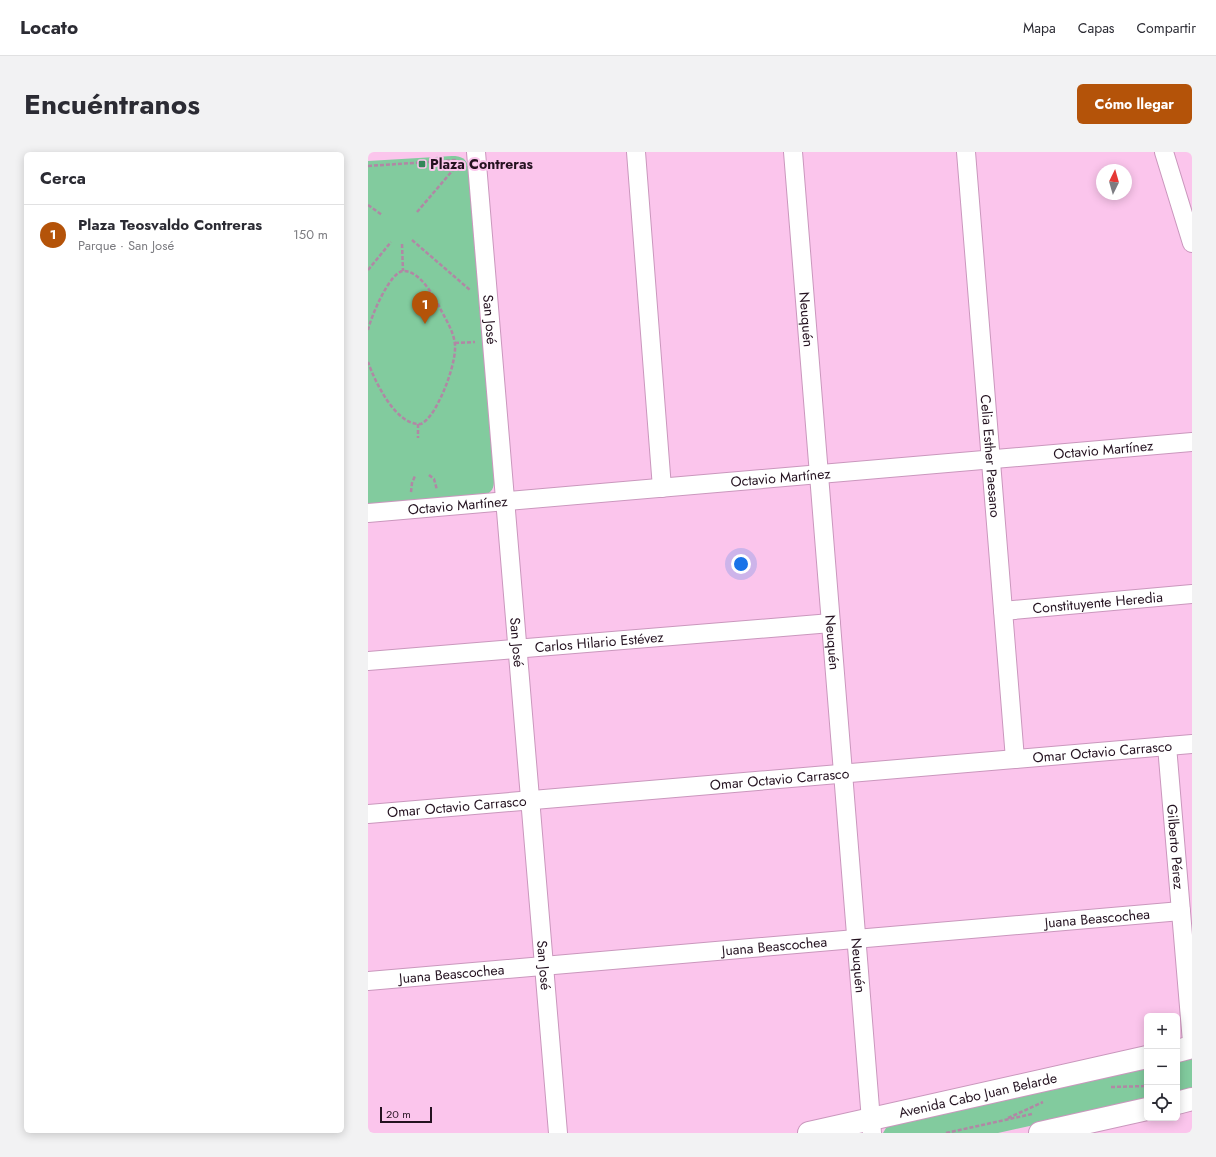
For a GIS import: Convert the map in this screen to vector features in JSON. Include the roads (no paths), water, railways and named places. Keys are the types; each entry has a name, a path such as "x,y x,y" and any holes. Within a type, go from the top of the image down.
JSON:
{"main road":[{"path":"1180,1050 1192,1047"},
{"name":"Avenida Cabo Juan Belarde","path":"809,1133 872,1126 1144,1058"},
{"path":"1180,1101 1192,1099"},
{"path":"1040,1133 1144,1110"}],"street":[{"name":"San José","path":"476,152 558,1133"},
{"path":"636,152 662,488"},
{"name":"Neuquén","path":"793,152 872,1126"},
{"name":"Celia Esther Paesano","path":"966,152 1015,759"},
{"path":"1164,152 1192,243"},
{"name":"Octavio Martínez","path":"368,513 1192,442"},
{"name":"Constituyente Heredia","path":"1003,611 1192,594"},
{"name":"Carlos Hilario Estévez","path":"368,661 831,623"},
{"name":"Omar Octavio Carrasco","path":"368,814 1192,744"},
{"name":"Gilberto Pérez","path":"1167,746 1192,1042"},
{"name":"Juana Beascochea","path":"368,981 1181,911"}],"place":[{"name":"Plaza Contreras","path":"422,164"},
{"name":"Plaza Teosvaldo Contreras","path":"425,324"}]}
